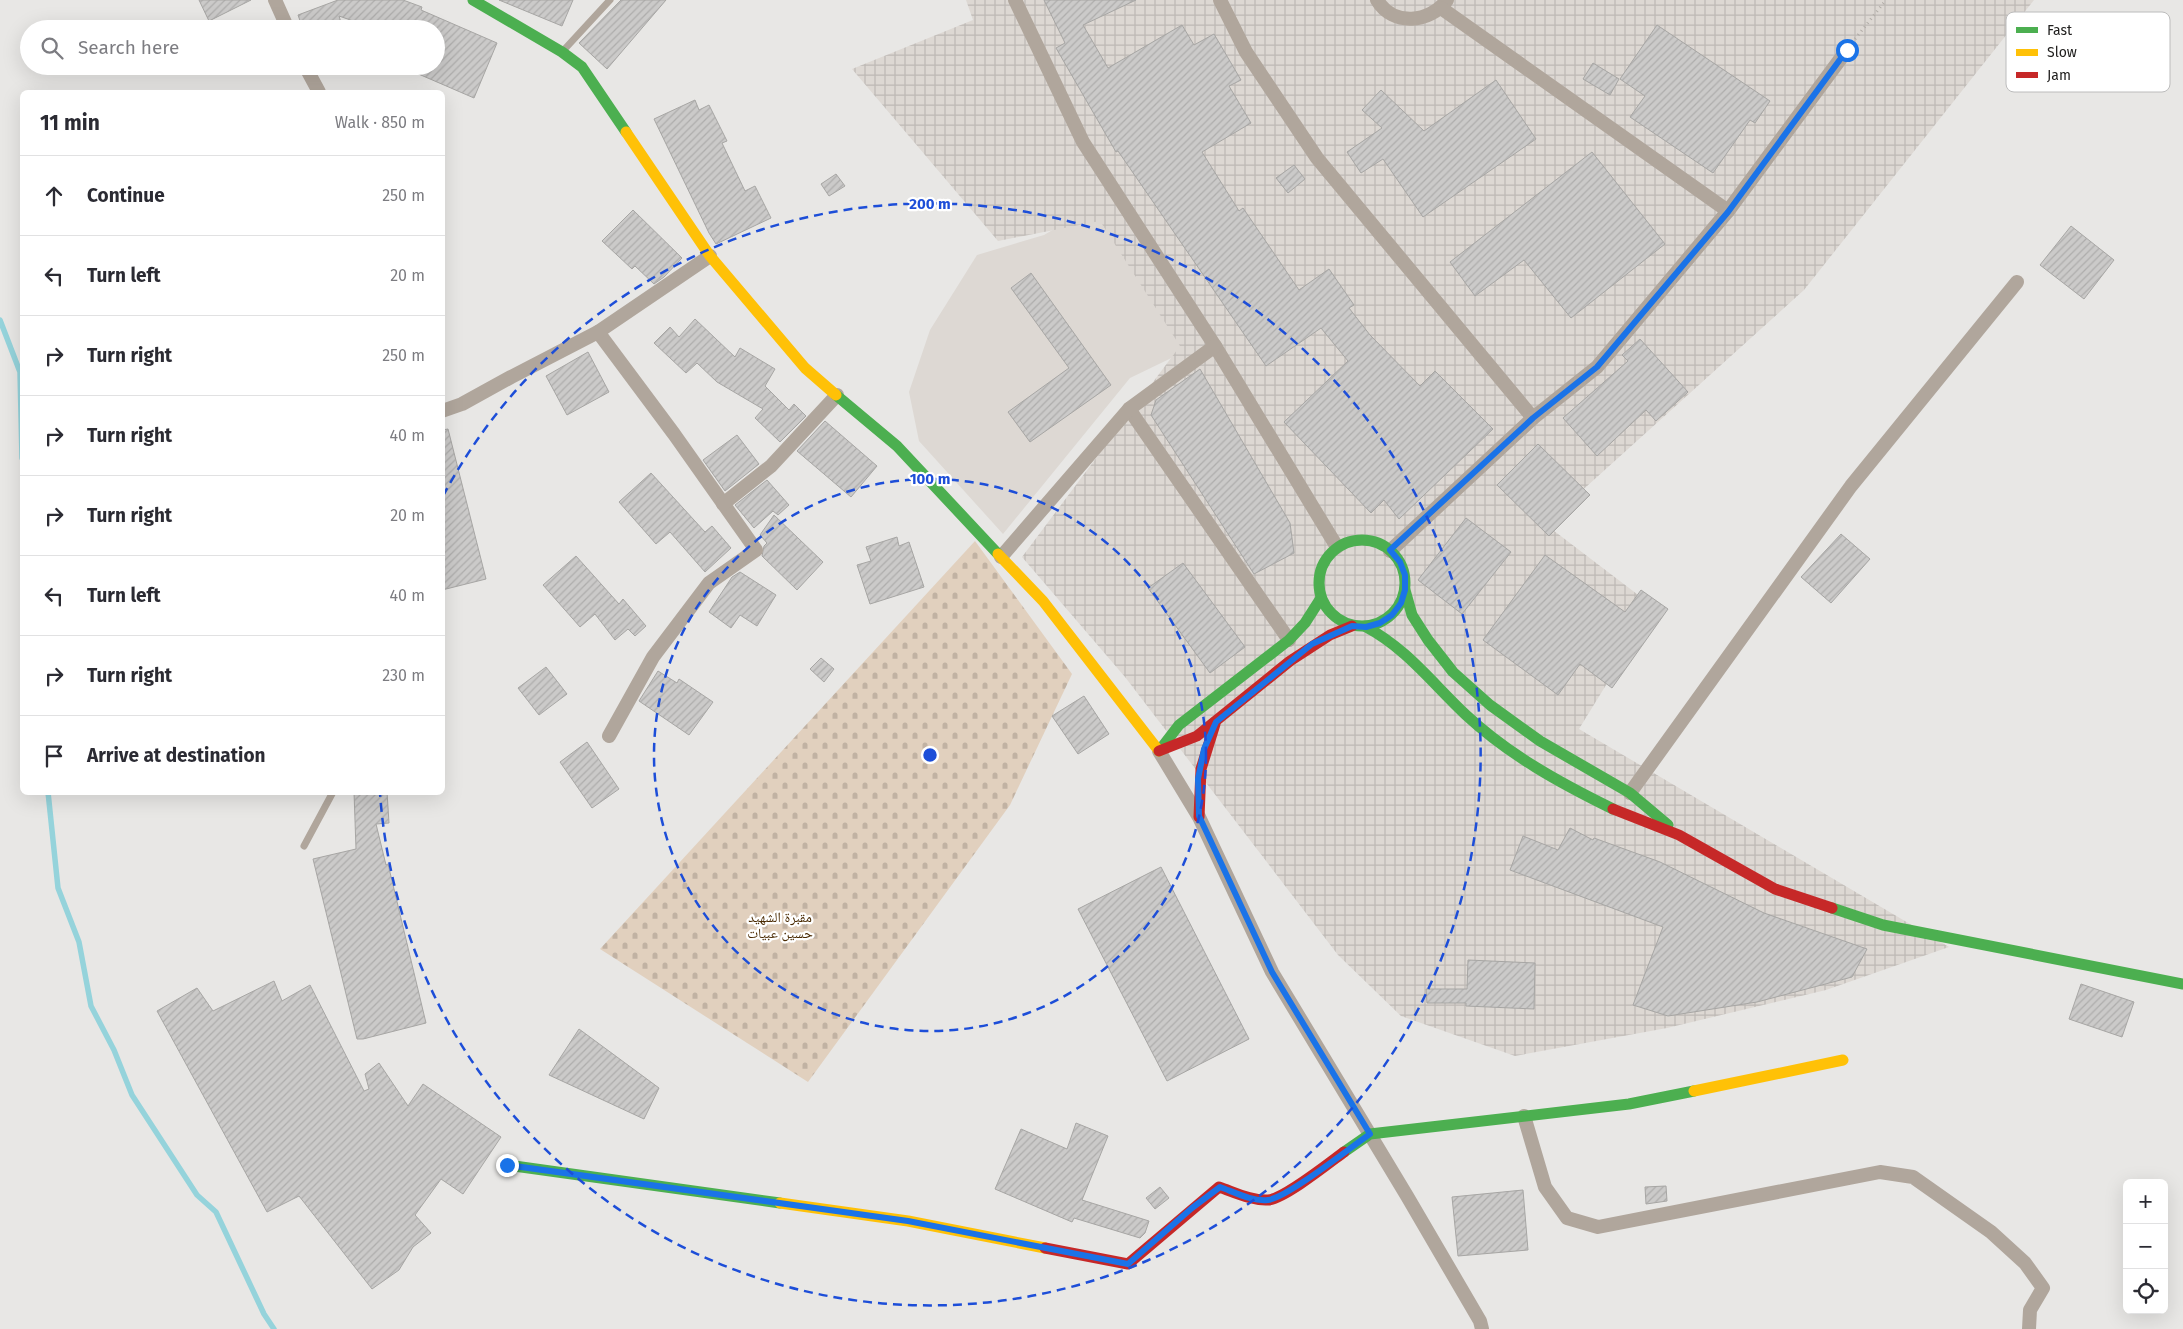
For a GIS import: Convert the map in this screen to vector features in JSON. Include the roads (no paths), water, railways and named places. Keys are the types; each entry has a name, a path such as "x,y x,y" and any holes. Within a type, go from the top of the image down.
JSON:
{"street":[{"path":"275,0 284,20"},
{"path":"474,0 562,52 582,68 710,256 805,368 897,446 1043,601 1158,751 1199,816 1272,972 1370,1134 1482,1329"},
{"path":"1015,0 1083,142 1215,346 1337,548"},
{"path":"1220,0 1246,52 1317,158 1533,418"},
{"path":"1377,0 1391,14 1403,19 1417,20 1430,16 1444,4 1728,212"},
{"path":"1390,550 1533,418 1597,367 1728,212 1847,50"},
{"path":"310,75 318,90"},
{"path":"445,410 462,404 598,332 710,256"},
{"path":"1630,793 1851,486 2018,282"},
{"path":"598,332 756,550 709,583 653,657 609,736"},
{"path":"1001,557 1129,409 1215,346"},
{"path":"723,504 770,466 837,395"},
{"path":"1129,409 1289,640"},
{"path":"1405,590 1401,603 1392,615 1380,623 1366,627 1352,626 1338,620 1328,610 1321,598 1318,584 1320,570 1327,557 1337,548 1350,541 1364,540 1378,543 1390,550 1400,562 1405,575 1405,590 1412,615 1448,665 1468,685 1490,705 1540,741 1630,793 1679,835"},
{"path":"1158,751 1179,725 1289,640 1305,623 1321,598"},
{"path":"1158,751 1196,737 1312,644 1352,626"},
{"path":"1366,627 1398,647 1466,715 1506,749 1561,783 1622,814 1679,835 1775,889 1882,925 2183,984"},
{"path":"1199,816 1198,779 1204,749 1216,722"},
{"path":"507,1165 908,1221 1128,1264 1192,1208 1220,1187 1248,1197 1269,1200 1285,1193 1370,1134 1629,1104 1843,1060"},
{"path":"1524,1116 1545,1186 1568,1218 1598,1227 1880,1172 1913,1177 1990,1232 2024,1263 2043,1288 2030,1310 2029,1329"}],"lane":[{"path":"562,52 610,0"},
{"path":"304,846 331,795"}],"waterway":[{"path":"0,320 20,372"},
{"path":"48,795 58,888 79,942 91,1006 114,1050 132,1095 197,1195 216,1212 264,1314 274,1329"}],"park label":[{"name":"مقبرة الشهيد حسين عبيات","path":"780,926"}]}
